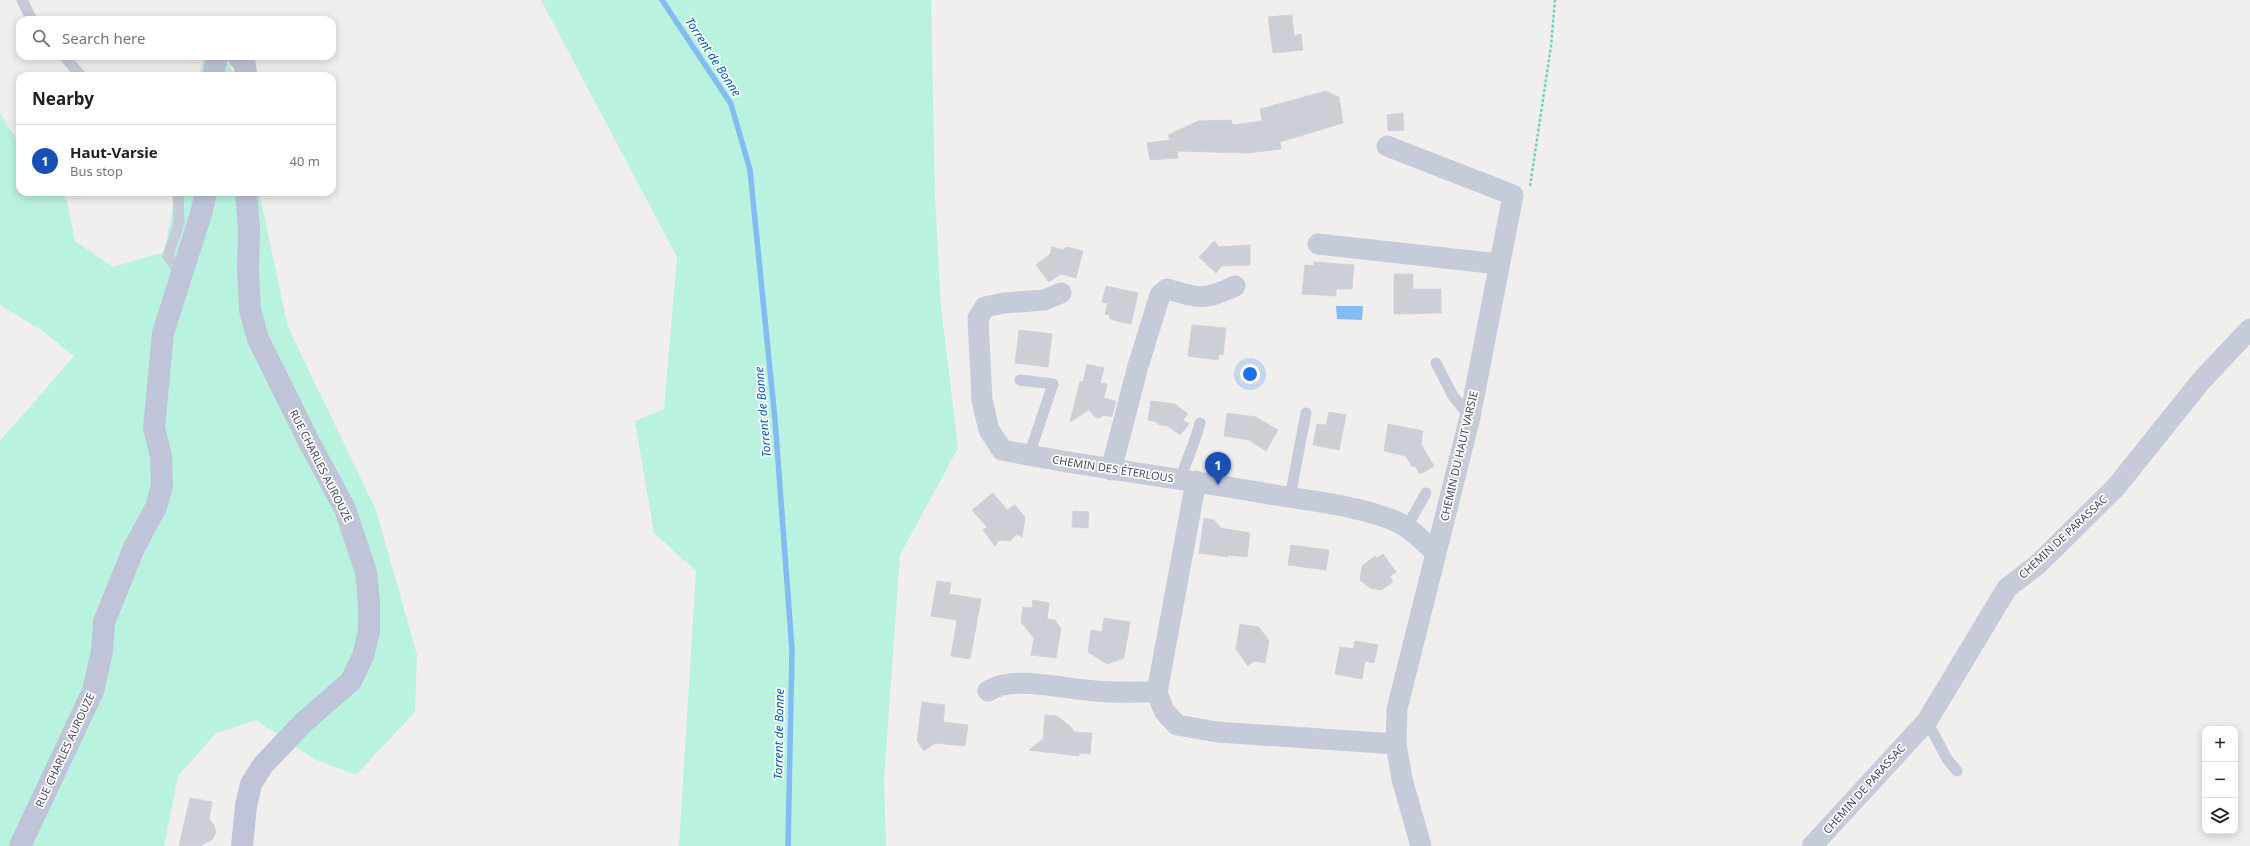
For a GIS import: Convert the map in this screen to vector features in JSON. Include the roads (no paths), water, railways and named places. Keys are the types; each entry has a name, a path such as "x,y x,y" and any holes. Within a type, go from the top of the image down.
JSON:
{"street":[{"path":"213,72 216,60"},
{"path":"241,60 245,65 246,72"},
{"name":"CHEMIN DU HAUT VARSIE","path":"1387,146 1513,195 1470,417 1397,709 1396,744 1410,814 1421,846"},
{"name":"RUE CHARLES AUROUZE","path":"20,846 93,691 102,651 104,622 134,548 156,507 162,486 161,456 154,428 157,379 163,333 201,214 205,196"},
{"name":"RUE CHARLES AUROUZE","path":"242,846 246,806 251,784 263,765 303,723 351,681 363,656 369,631 369,603 366,572 345,509 309,442 258,339 250,310 248,270 249,229 246,196"},
{"path":"1318,244 1499,264"},
{"path":"1111,470 1138,366 1160,295 1167,289 1204,298 1218,294 1235,286"},
{"name":"CHEMIN DES ÉTERLOUS","path":"1061,293 1044,300 1004,303 985,307 978,318 982,400 989,430 1002,450 1111,470 1189,480 1290,497 1364,512 1394,521 1406,528 1436,553"},
{"name":"CHEMIN DE PARASSAC","path":"1812,846 1927,721 2008,588 2037,565 2116,487 2200,381 2250,329"},
{"path":"1189,480 1157,692 1164,711 1177,725 1217,732 1396,744"},
{"path":"988,691 998,685 1018,683 1096,692 1157,692"}],"lane":[{"path":"22,0 30,16"},
{"path":"67,60 78,72"},
{"path":"178,196 179,224 168,256 181,275"},
{"path":"1436,363 1453,396 1470,417"},
{"path":"1020,380 1053,384 1029,455"},
{"path":"1290,497 1306,414"},
{"path":"1189,480 1186,460 1195,443 1200,423"},
{"path":"1406,528 1426,493"},
{"path":"1927,721 1947,759 1957,772"}],"water":[{"path":"1336,306 1363,306 1362,320 1337,319"}],"waterway":[{"name":"Torrent de Bonne","path":"662,0 731,104 750,170 775,420 792,650 788,846"}],"place":[{"name":"Haut-Varsie","path":"1218,485"}]}
